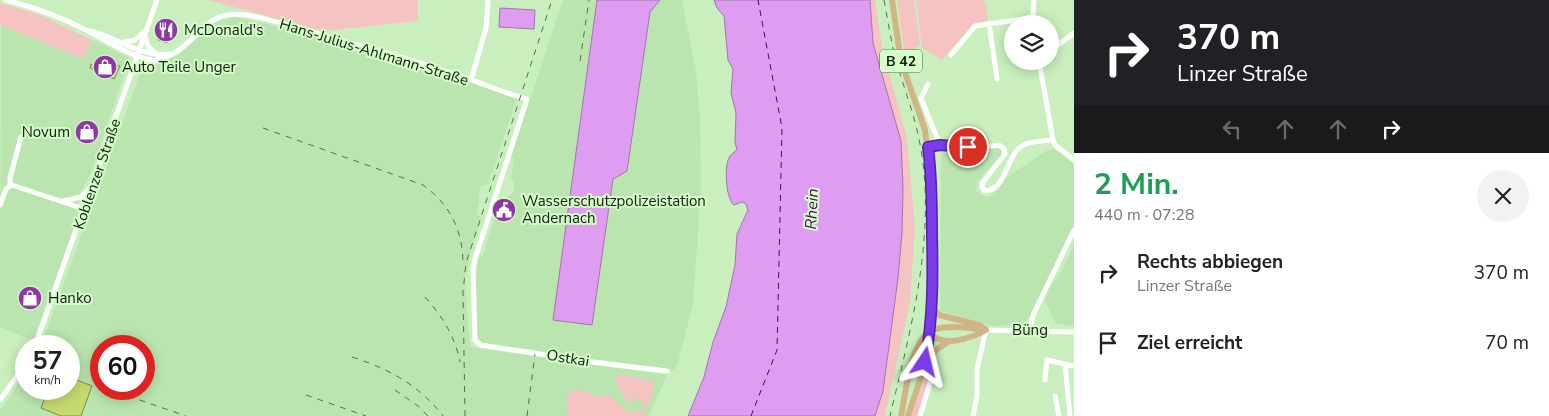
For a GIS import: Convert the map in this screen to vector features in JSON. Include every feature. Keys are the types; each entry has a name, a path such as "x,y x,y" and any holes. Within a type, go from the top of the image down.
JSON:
{"main road":[{"name":"B 42","path":"892,0 899,54 924,124 928,147 932,201 932,304 930,332 923,371 908,416"},
{"path":"932,304 934,311 939,315 979,325 986,330"},
{"path":"900,416 917,346 923,337 935,329 986,330"},
{"name":"B 42","path":"923,371 936,350 950,341 978,335 986,330"},
{"path":"930,332 938,340 950,341"}],"street":[{"path":"6,0 123,42 139,53 174,54"},
{"name":"Koblenzer Straße","path":"39,335 157,0"},
{"path":"470,80 486,28 488,0"},
{"path":"1032,15 1034,0"},
{"name":"Hans-Julius-Ahlmann-Straße","path":"132,73 142,65 153,60 163,59 174,54 213,20 225,15 239,14 290,26 393,55 527,99 475,259 473,270 474,337"},
{"path":"951,55 975,26 1004,22"},
{"path":"989,23 996,79"},
{"path":"87,30 102,40 153,60"},
{"path":"123,42 135,40 146,32 148,46 157,55"},
{"path":"1059,44 1074,33"},
{"path":"1040,70 1052,140 1055,145 1074,160"},
{"path":"928,84 921,98 940,145"},
{"path":"0,206 4,193 10,186 10,178 21,138"},
{"path":"928,147 940,145 986,148 999,145 1004,148 1005,154 983,182 982,187 985,191 991,191 998,186 1018,150 1024,145 1052,140"},
{"path":"10,186 17,185 85,207"},
{"path":"74,200 81,197 93,185"},
{"path":"63,201 69,198 85,207"},
{"path":"1029,330 1034,313 1074,230"},
{"path":"973,416 977,396 978,363 986,330"},
{"name":"Büng","path":"986,330 1074,332"},
{"name":"Ostkai","path":"474,337 476,343 481,345 667,371"},
{"path":"1041,359 1074,366"},
{"path":"1045,380 1047,360"},
{"path":"1065,364 1070,416"},
{"path":"920,416 935,366"},
{"path":"0,400 15,379"},
{"path":"1054,396 1059,416"}],"shaded area":[{"path":"208,0 417,0 418,21 323,31"},
{"path":"563,0 597,0 553,320 592,325 613,179 627,171 650,12 660,0 682,0 696,71 700,118 701,187 693,304 678,363 674,370 481,343 477,339 476,283 479,255 483,256 495,216 499,217 505,197 507,198 514,192 514,182 511,180 514,158 511,157"},
{"path":"870,0 875,0 882,47 907,138 915,227 910,302 885,416 875,416 883,391 898,278 903,188 901,141 873,43"},
{"path":"897,0 914,0 920,44 905,57"},
{"path":"916,0 983,0 986,4 988,20 972,25 942,60 922,48"},
{"path":"0,3 40,15 92,40 83,59 1,25 0,27"},
{"path":"236,17 310,34 460,77 517,99 488,184 481,186 478,196 480,198 476,214 482,217 470,255 465,282 470,347 667,375 649,416 0,416 0,410 15,389 15,400 80,400 80,335 45,335 140,74 145,67 177,56 211,25"},
{"path":"1,25 83,59 92,40 130,58 90,175 79,194 77,218 35,335 19,335 0,327"},
{"path":"941,147 982,150 1001,149 1001,156 977,181 976,191 983,196 989,197 998,190 1006,178 1046,151 1055,149 1074,164 1074,225 1036,309 1026,321 1017,325 993,326 940,311"},
{"path":"1074,244 1074,326 1056,324 1045,300 1049,288 1063,269"},
{"path":"929,366 933,368 919,416 911,416"},
{"path":"617,374 654,381 652,395 644,414 641,416 568,416 567,392 580,390 593,395 610,395 624,408 642,412 645,405 638,398 631,402 626,401 615,379"}],"water":[{"path":"597,0 660,0 650,12 627,171 613,179 592,325 553,320"},
{"name":"Rhein","path":"714,0 870,0 873,43 901,141 903,188 898,278 883,391 875,416 688,416 704,377 713,342 726,307 735,265 737,234 748,210 746,204 742,202 734,205 731,202 728,190 727,162 737,149 735,143 736,113 731,93 733,69 728,60 724,16 717,8"},
{"path":"500,8 535,10 534,29 499,27"}],"building":[{"name":"McDonald's","path":"165,21 171,23 167,43 158,40"},
{"name":"Auto Teile Unger","path":"98,57 120,66 114,79 90,68 91,64 94,66"},
{"name":"Novum","path":"81,123 95,128 93,139 78,134"},
{"path":"80,381 90,385 90,391 81,416 61,416 41,408 44,400 80,400"}],"ferry route":[{"path":"751,416 777,350 782,128 758,0"}],"railway":[{"path":"465,416 463,292 466,263 552,0"},
{"path":"580,61 589,0"},
{"path":"884,0 891,40 919,139 924,173 925,208 924,243 919,279 906,348 890,416"},
{"path":"263,128 423,185 440,200 457,227 463,261"},
{"path":"425,297 447,327 455,344 460,362"},
{"path":"527,416 535,354"},
{"path":"352,357 402,379 424,395 443,416"},
{"path":"395,390 418,406 428,416"},
{"path":"306,395 366,416"},
{"path":"140,400 186,416"}],"place":[{"name":"McDonald's","path":"166,30"},
{"name":"Auto Teile Unger","path":"105,67"},
{"name":"Novum","path":"87,132"},
{"name":"Wasserschutzpolizeistation Andernach","path":"504,210"},
{"name":"Hanko","path":"30,298"}],"route":[{"path":"925,362 932,319 933,248 928,147 940,145 968,147"}]}
